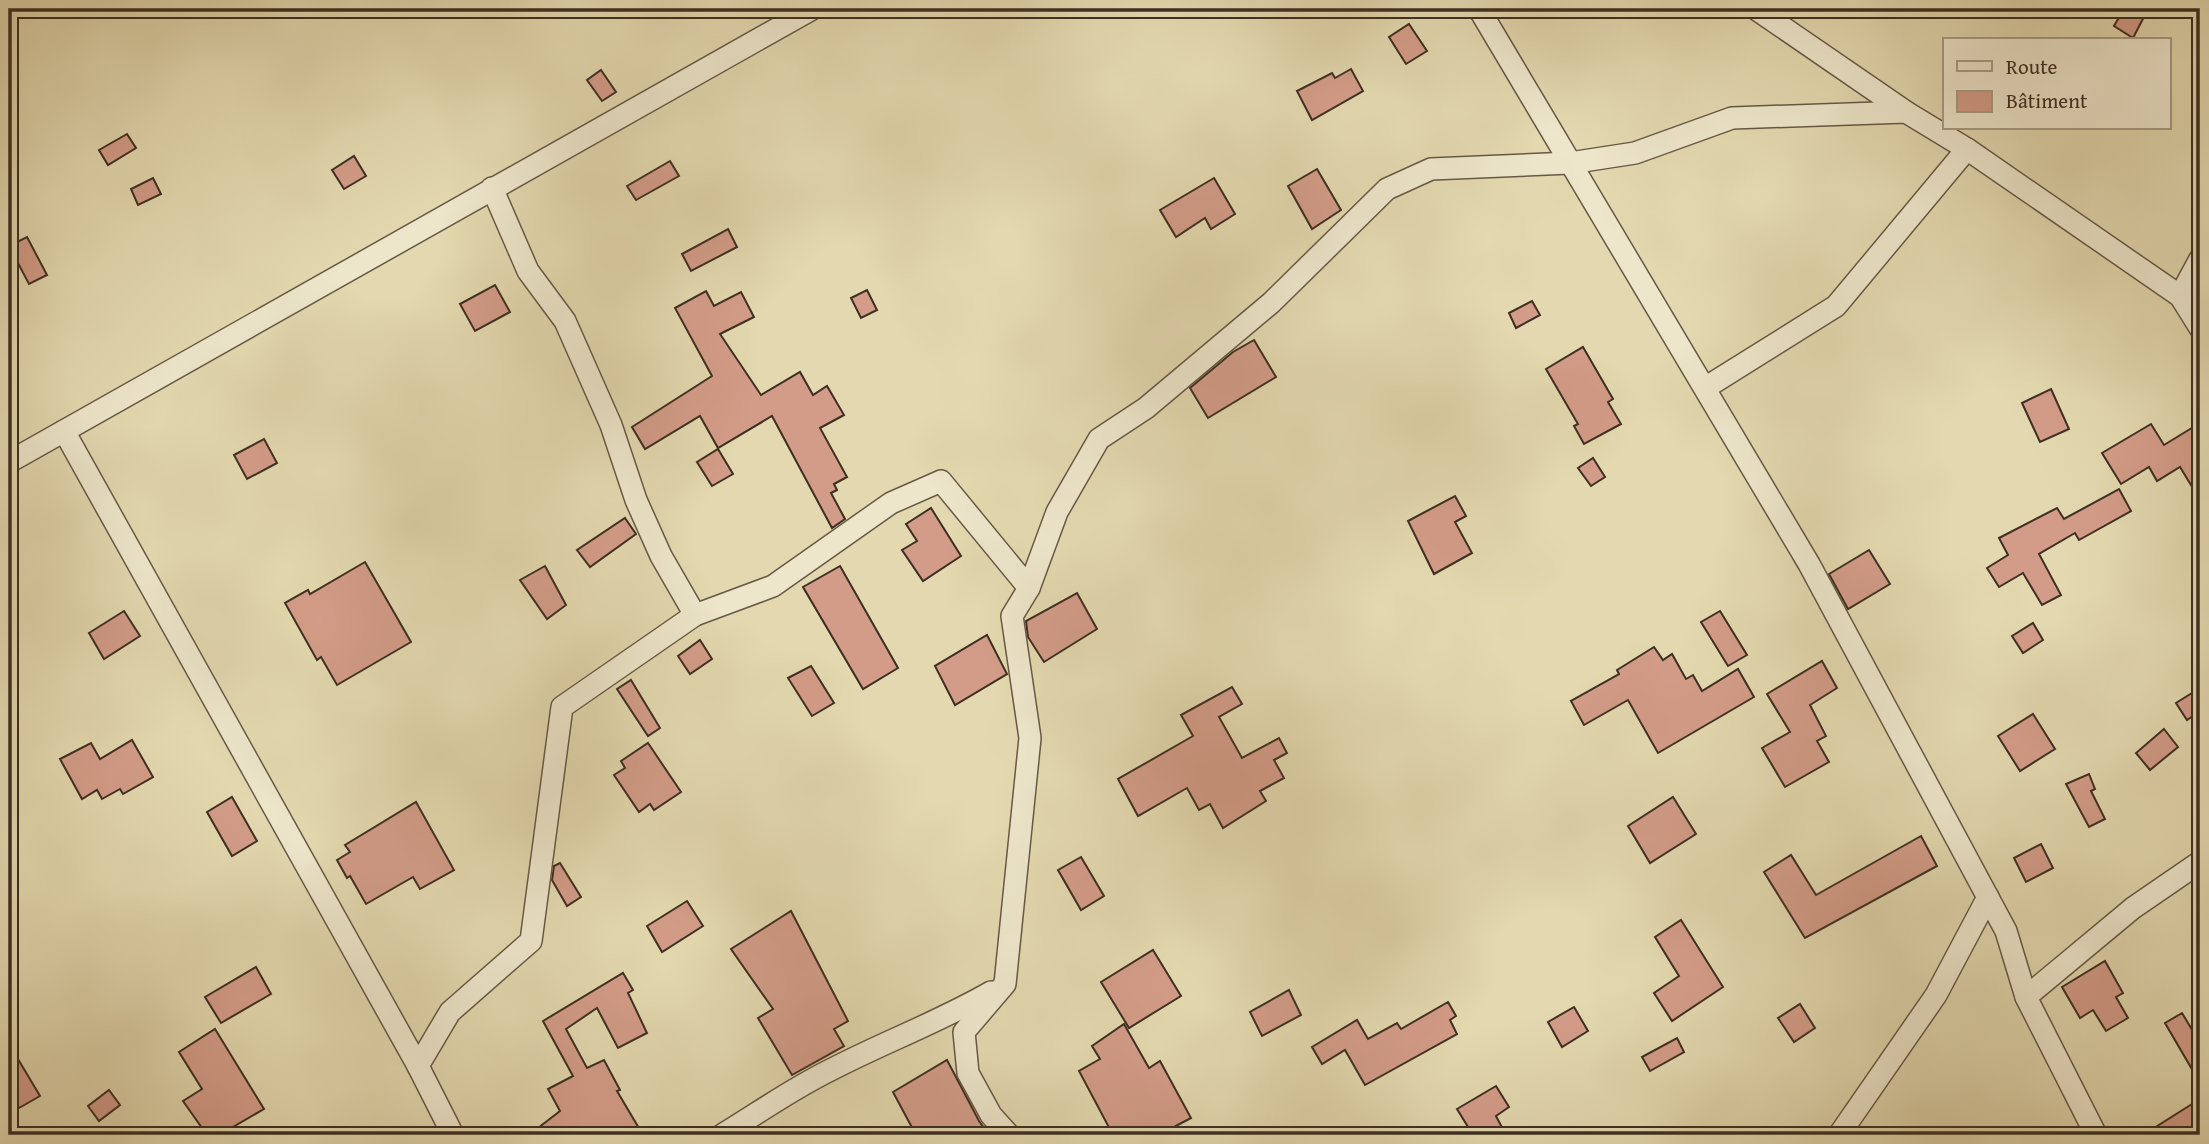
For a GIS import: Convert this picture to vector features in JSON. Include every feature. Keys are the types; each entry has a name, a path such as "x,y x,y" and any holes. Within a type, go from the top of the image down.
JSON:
{"street":[{"path":"9,462 813,9"},
{"path":"1479,9 1809,564 2006,932 2026,998 2096,1135"},
{"path":"1756,9 1906,112 1967,149 2180,296 2200,328"},
{"path":"1009,1135 991,1115 968,1073 964,1032 1005,984 1030,738 1012,616 1029,588 1057,512 1099,439 1146,408 1271,303 1387,189 1431,169 1570,163 1635,153 1732,118 1906,112"},
{"path":"1705,387 1836,306 1967,149"},
{"path":"492,188 528,271 565,321 611,425 636,500 661,556 695,615"},
{"path":"2180,296 2200,259"},
{"path":"64,431 418,1066 453,1135"},
{"path":"418,1066 450,1012 531,941 562,707 695,615 773,586 891,503 941,481 1029,588"},
{"path":"2026,998 2133,908 2200,862"},
{"path":"1839,1135 1936,995 1988,897"},
{"path":"722,1135 808,1082 886,1043 941,1021 1005,984"}],"building":[{"path":"2124,9 2148,9 2133,38 2114,26"},
{"path":"1409,24 1427,51 1406,64 1389,37"},
{"path":"1351,69 1363,91 1312,120 1297,91 1332,73 1335,78"},
{"path":"601,70 616,92 602,101 587,80"},
{"path":"127,134 136,148 108,165 99,150"},
{"path":"354,156 366,176 344,189 332,170"},
{"path":"670,161 679,176 636,200 627,186"},
{"path":"1317,169 1341,210 1312,229 1288,186"},
{"path":"153,178 161,194 138,205 131,189"},
{"path":"1214,178 1235,214 1211,229 1205,218 1176,237 1160,210"},
{"path":"728,229 737,247 691,271 682,254"},
{"path":"27,237 47,275 29,284 9,246"},
{"path":"495,285 510,312 475,331 460,304"},
{"path":"867,290 877,310 861,318 851,298"},
{"path":"706,291 714,306 741,292 754,317 720,334 761,395 800,372 813,395 827,386 844,415 820,428 847,477 834,484 837,490 831,493 845,519 832,528 772,416 718,448 700,416 645,449 632,427 712,376 675,308"},
{"path":"1532,301 1540,315 1516,328 1509,313"},
{"path":"1254,340 1276,377 1208,418 1190,388 1233,352"},
{"path":"1583,347 1613,399 1608,402 1621,424 1584,444 1574,426 1578,424 1546,369"},
{"path":"2051,389 2069,429 2040,442 2022,403"},
{"path":"2200,423 2200,500 2180,467 2157,481 2149,467 2121,484 2102,453 2151,424 2164,445"},
{"path":"264,439 277,463 247,479 234,455"},
{"path":"718,449 733,474 712,486 697,462"},
{"path":"1593,458 1605,477 1591,486 1578,468"},
{"path":"2119,489 2131,511 2079,540 2075,533 2039,554 2061,595 2042,605 2023,573 1999,587 1987,568 2008,555 1999,538 2057,508 2064,519"},
{"path":"1455,496 1466,516 1455,522 1472,553 1434,574 1408,521"},
{"path":"931,508 961,556 923,581 902,550 917,541 906,524"},
{"path":"625,518 636,534 590,567 577,550"},
{"path":"1869,550 1890,584 1848,609 1829,574"},
{"path":"365,562 411,642 337,685 321,657 317,660 285,603 308,590 310,594"},
{"path":"545,566 566,605 547,619 520,580"},
{"path":"840,566 898,668 863,689 803,587"},
{"path":"1077,593 1097,629 1044,662 1028,637 1026,621"},
{"path":"124,611 140,636 104,659 89,633"},
{"path":"1720,611 1747,655 1728,666 1701,622"},
{"path":"2033,623 2043,640 2023,653 2012,636"},
{"path":"987,635 1007,674 955,705 935,666"},
{"path":"700,640 712,659 690,674 678,656"},
{"path":"1654,647 1663,660 1672,654 1686,679 1693,675 1702,691 1738,669 1754,697 1658,753 1628,700 1584,725 1571,701 1619,674 1617,670"},
{"path":"1822,661 1837,688 1810,705 1826,736 1817,741 1829,762 1785,787 1762,748 1790,732 1767,694"},
{"path":"811,666 834,703 812,716 788,678"},
{"path":"631,680 660,728 648,736 617,689"},
{"path":"1232,687 1242,704 1219,717 1242,758 1279,738 1287,753 1274,760 1284,778 1260,791 1266,801 1223,828 1210,804 1199,810 1187,788 1138,816 1118,779 1193,736 1181,715"},
{"path":"2200,688 2200,711 2187,720 2176,703"},
{"path":"2033,714 2055,749 2020,771 1998,736"},
{"path":"2164,729 2178,747 2150,770 2136,753"},
{"path":"132,740 153,777 123,794 120,789 102,799 97,790 82,799 60,759 91,743 100,759"},
{"path":"648,743 681,792 654,810 650,804 639,812 614,775 625,768 621,761"},
{"path":"2089,774 2095,789 2091,791 2105,819 2089,827 2066,784"},
{"path":"232,797 257,841 232,856 207,812"},
{"path":"1673,797 1696,834 1650,863 1628,826"},
{"path":"416,802 454,870 420,889 413,877 366,904 337,860 350,852 345,845"},
{"path":"1921,836 1937,866 1805,938 1764,872 1791,855 1816,895"},
{"path":"2041,844 2053,868 2026,882 2014,858"},
{"path":"1081,857 1104,896 1081,910 1058,870"},
{"path":"560,863 581,897 567,906 552,880 554,866"},
{"path":"687,901 703,926 662,952 647,926"},
{"path":"791,911 848,1021 834,1029 844,1046 792,1075 758,1018 773,1009 731,949"},
{"path":"1681,920 1723,987 1672,1021 1654,993 1679,976 1655,937"},
{"path":"1153,950 1181,996 1129,1028 1101,982"},
{"path":"2105,961 2123,993 2116,997 2128,1018 2106,1031 2093,1010 2080,1018 2062,987"},
{"path":"256,967 271,994 221,1023 205,997"},
{"path":"623,973 633,990 628,993 647,1033 618,1048 597,1008 566,1029 587,1068 604,1060 620,1090 617,1091 643,1135 529,1135 560,1111 548,1089 573,1076 543,1021"},
{"path":"1289,990 1301,1015 1262,1036 1250,1012"},
{"path":"1448,1002 1456,1016 1450,1020 1457,1034 1365,1085 1345,1050 1322,1064 1312,1047 1357,1020 1368,1039 1397,1023 1401,1029"},
{"path":"1800,1004 1815,1028 1794,1042 1778,1018"},
{"path":"1574,1007 1588,1031 1562,1047 1548,1022"},
{"path":"2182,1013 2200,1043 2200,1083 2165,1023"},
{"path":"1124,1024 1149,1068 1160,1061 1191,1118 1159,1135 1113,1135 1079,1071 1100,1059 1092,1046"},
{"path":"215,1029 264,1109 219,1135 207,1135 183,1101 202,1089 179,1052"},
{"path":"1677,1038 1684,1052 1650,1071 1642,1057"},
{"path":"9,1044 40,1096 19,1108 9,1091"},
{"path":"947,1060 989,1135 916,1135 893,1092"},
{"path":"1496,1086 1509,1107 1496,1116 1506,1135 1473,1135 1457,1109"},
{"path":"109,1090 120,1105 99,1121 88,1106"},
{"path":"2200,1099 2200,1130 2191,1135 2143,1135"}]}
